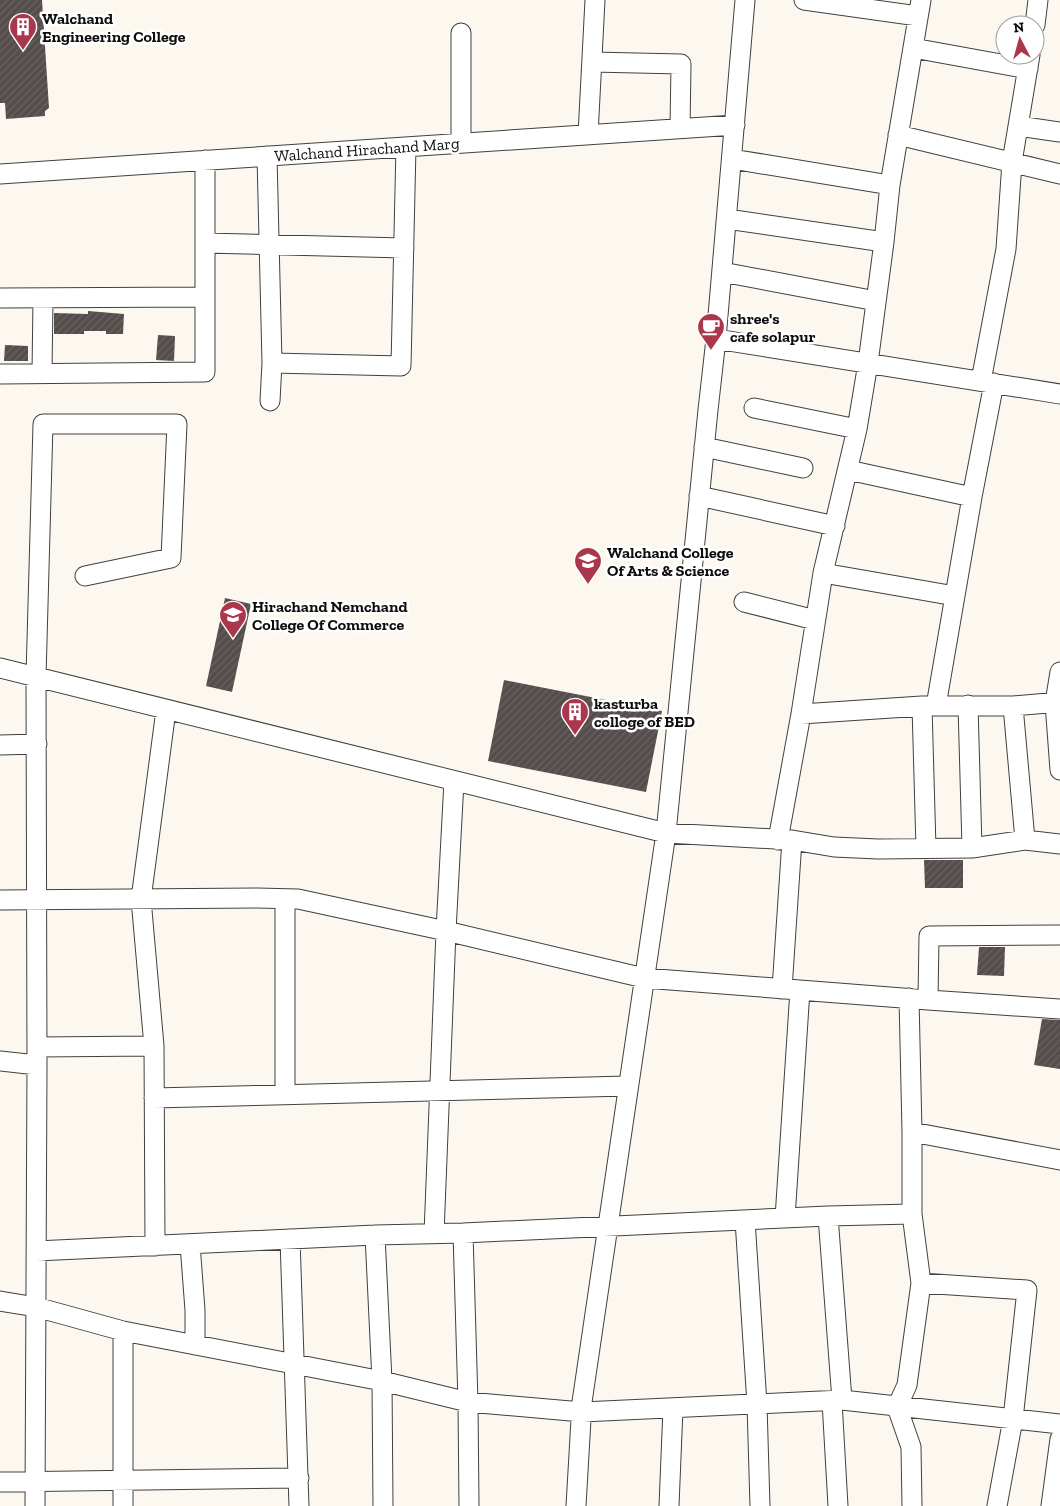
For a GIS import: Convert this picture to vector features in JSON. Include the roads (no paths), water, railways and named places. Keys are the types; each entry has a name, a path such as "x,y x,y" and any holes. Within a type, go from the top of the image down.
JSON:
{"street":[{"path":"588,135 595,0"},
{"path":"576,1506 582,1412 666,833 716,339 745,0"},
{"path":"785,1218 791,990 785,840 815,620 823,573 836,526 857,429 868,363 890,185 920,8 804,0"},
{"path":"1036,15 1038,0"},
{"path":"461,33 461,143"},
{"path":"913,48 995,58"},
{"path":"592,62 681,64 680,128"},
{"path":"926,848 929,706 955,596 972,497 1006,249 1012,162 1028,65"},
{"name":"Walchand Hirachand Marg","path":"0,174 735,125"},
{"path":"1018,126 1060,132"},
{"path":"898,135 1060,174"},
{"path":"272,363 401,366 406,147"},
{"path":"267,156 272,363 270,401"},
{"path":"732,159 890,185"},
{"path":"0,374 205,372 205,160"},
{"path":"727,219 884,242"},
{"path":"205,243 404,248"},
{"path":"722,272 876,301"},
{"path":"0,298 205,297"},
{"path":"42,374 43,298"},
{"path":"716,339 1060,394"},
{"path":"754,408 857,429"},
{"path":"35,1506 36,677 43,424 177,424 171,558 85,576"},
{"path":"704,446 802,468"},
{"path":"848,470 972,497"},
{"path":"699,496 836,526"},
{"path":"823,573 955,596"},
{"path":"744,602 815,620"},
{"path":"0,668 666,833 785,840 834,847 878,849 972,848 1025,840 1060,844"},
{"path":"1060,672 1058,703 1060,770"},
{"path":"801,714 929,706 1013,706 1058,703"},
{"path":"968,705 972,848"},
{"path":"1013,706 1025,840"},
{"path":"155,1246 154,1046 141,898 166,710"},
{"path":"0,745 36,744"},
{"path":"434,1234 454,781"},
{"path":"0,900 141,898 298,900 446,931 644,978 928,1000 1060,1008"},
{"path":"284,899 285,1095"},
{"path":"928,1000 929,936 1060,935"},
{"path":"909,998 912,1214 921,1283 907,1386 897,1407 911,1447 912,1506"},
{"path":"0,1061 154,1046"},
{"path":"154,1098 628,1086"},
{"path":"912,1132 1060,1160"},
{"path":"36,1251 375,1234 463,1233 828,1216 912,1214"},
{"path":"828,1216 837,1400 838,1506"},
{"path":"745,1220 757,1404 760,1506"},
{"path":"463,1233 469,1506"},
{"path":"375,1234 382,1381 383,1506"},
{"path":"290,1239 299,1506"},
{"path":"190,1244 195,1310 195,1345"},
{"path":"921,1283 1027,1290 1013,1420 997,1506"},
{"path":"0,1301 36,1307 123,1331 382,1381 468,1402 582,1412 837,1400 1060,1424"},
{"path":"123,1331 123,1506"},
{"path":"669,1506 673,1408"},
{"path":"1051,1506 1060,1439"},
{"path":"0,1482 299,1478"}],"place":[{"name":"Walchand Engineering College","path":"23,51"},
{"name":"shree's cafe solapur","path":"711,351"},
{"name":"Walchand College Of Arts & Science","path":"588,585"},
{"name":"Hirachand Nemchand College Of Commerce","path":"233,639"},
{"name":"kasturba colloge of BED","path":"575,736"}]}
